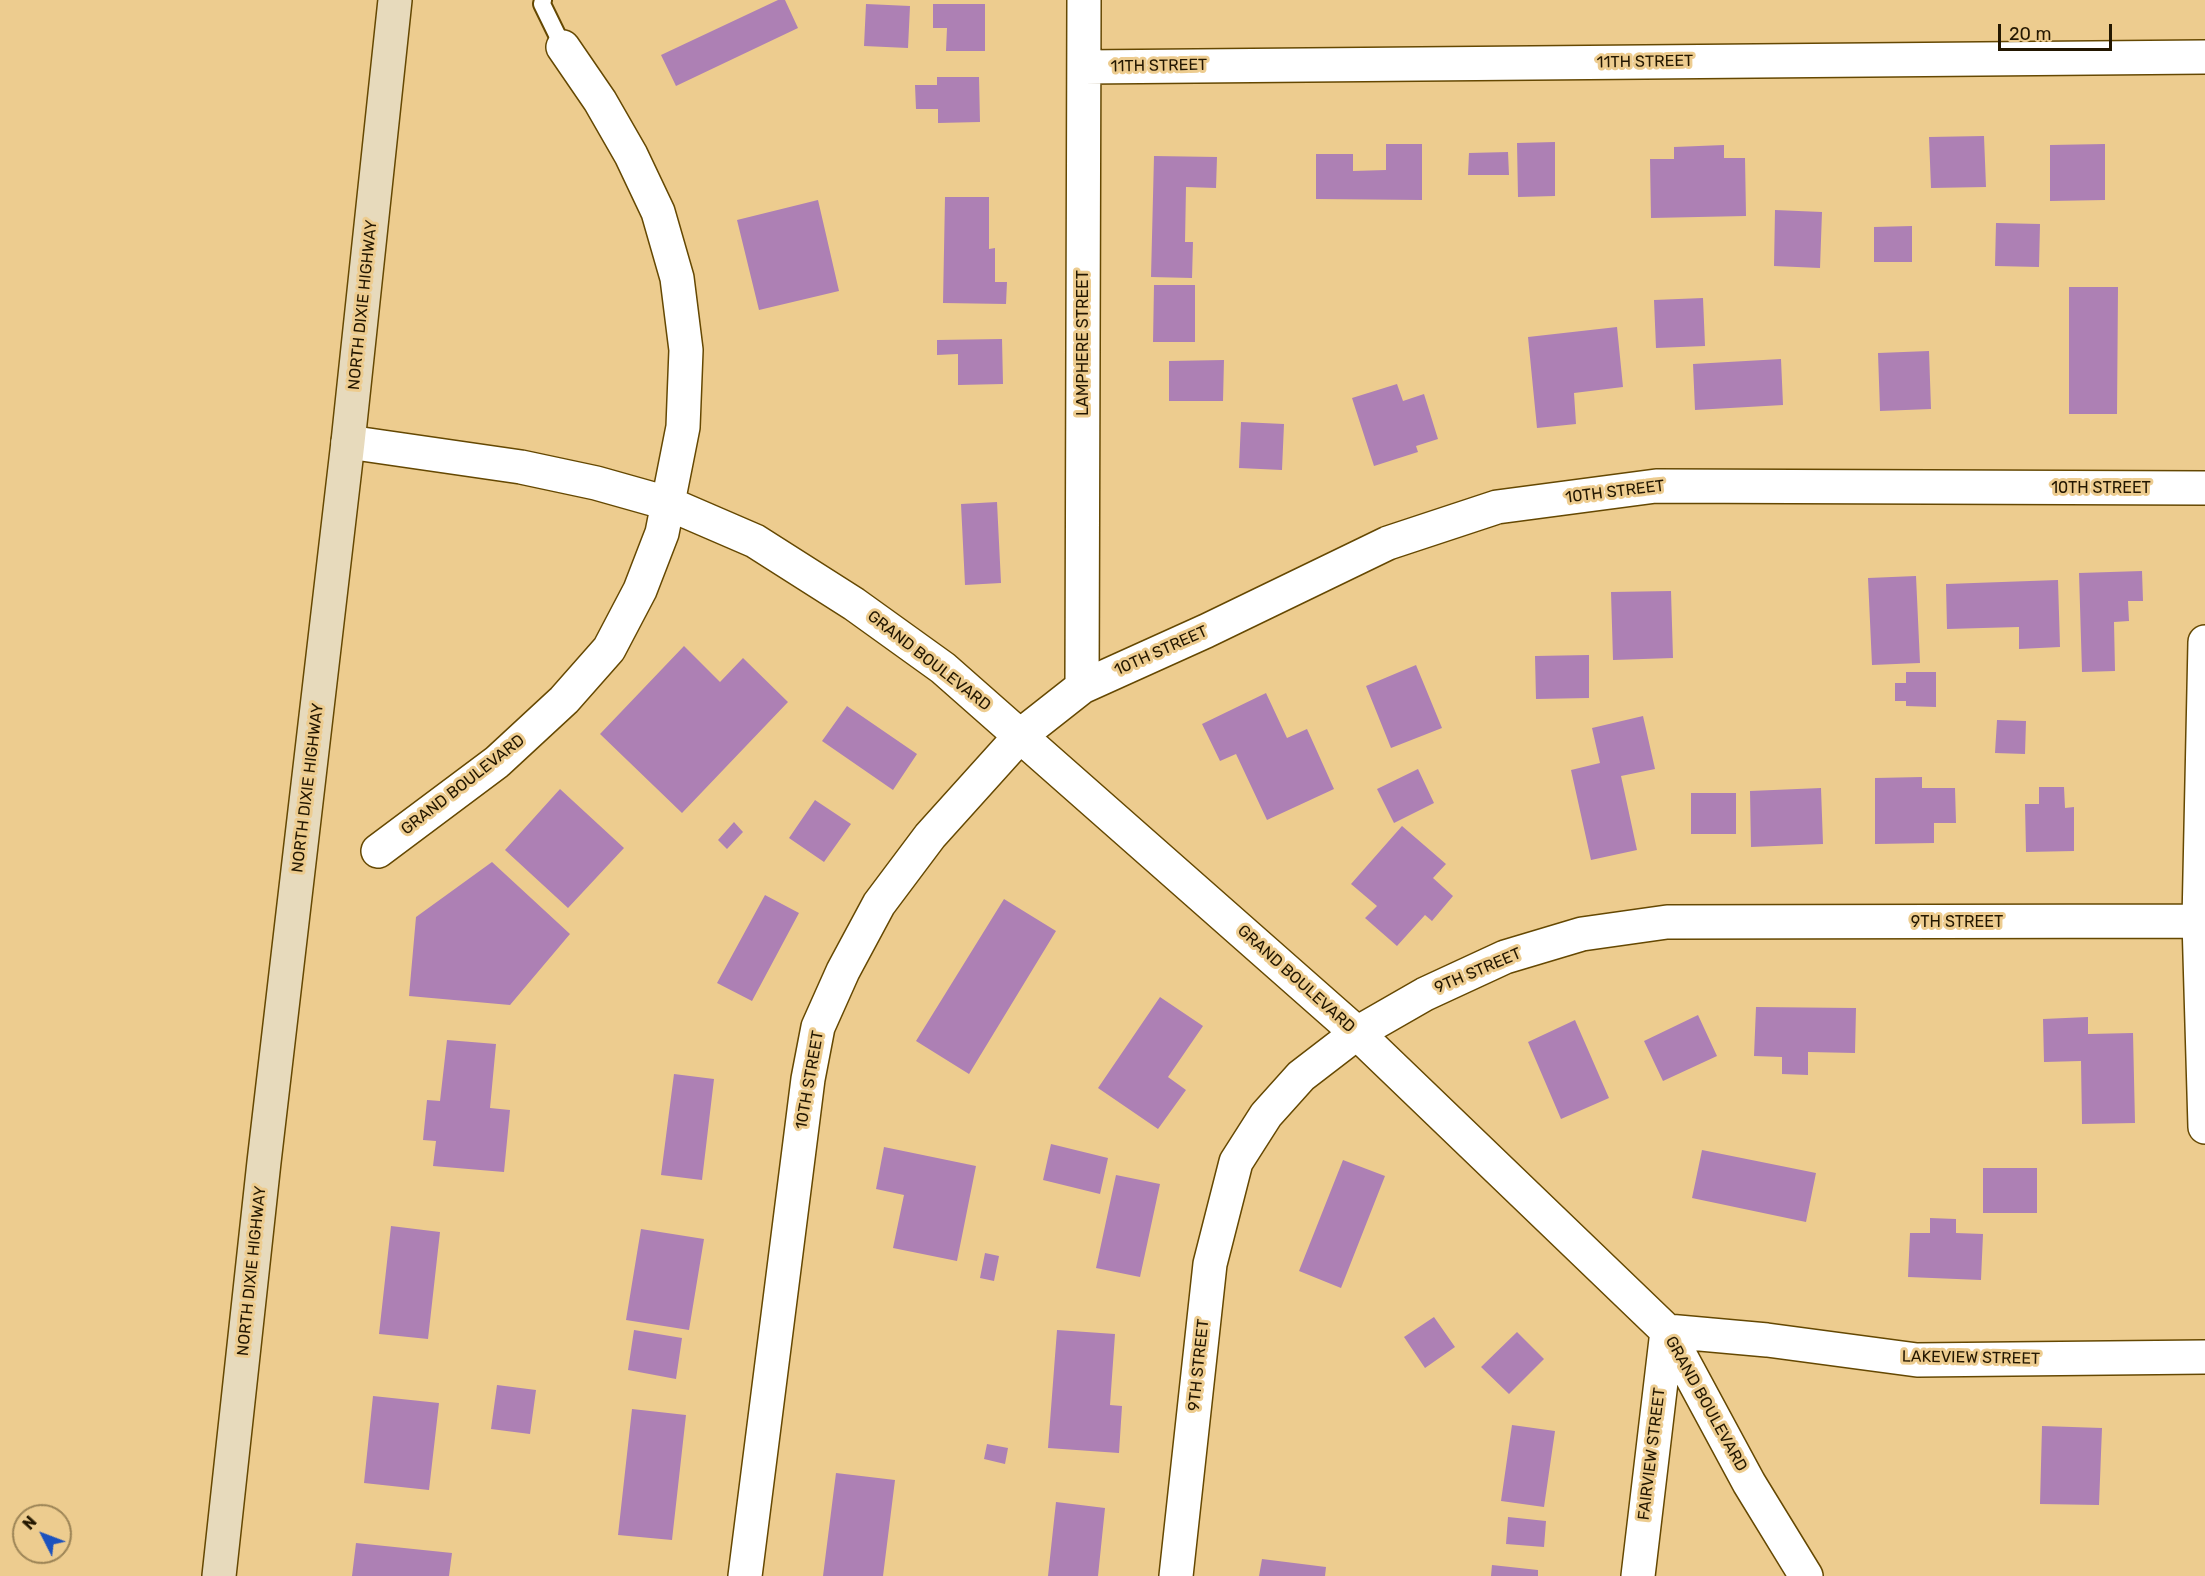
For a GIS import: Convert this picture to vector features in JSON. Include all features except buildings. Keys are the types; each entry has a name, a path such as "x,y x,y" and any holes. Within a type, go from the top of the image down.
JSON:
{"street":[{"name":"NORTH DIXIE HIGHWAY","path":"219,1576 265,1150 348,442 395,0"},
{"name":"LAMPHERE STREET","path":"1082,687 1084,0"},
{"name":"GRAND BOULEVARD","path":"378,851 497,762 564,700 609,649 644,580 662,533 682,428 686,350 677,278 658,212 631,155 600,101 563,47"},
{"name":"11TH STREET","path":"1084,66 2205,57"},
{"name":"GRAND BOULEVARD","path":"348,442 520,467 596,483 668,503 755,542 854,604 943,668 1358,1033 1667,1331 1749,1482 1806,1576"},
{"name":"10TH STREET","path":"745,1576 808,1079 818,1027 843,970 879,904 930,836 1021,735 1082,687 1206,631 1388,543 1497,507 1656,486 2205,488"},
{"path":"2205,642 2202,921 2205,1127"},
{"name":"9TH STREET","path":"1176,1576 1210,1264 1236,1162 1266,1115 1301,1076 1358,1033 1425,994 1505,957 1582,934 1668,922 2202,921"},
{"name":"LAKEVIEW STREET","path":"1667,1331 1767,1340 1917,1360 2205,1357"},
{"name":"FAIRVIEW STREET","path":"1638,1576 1667,1331"}],"lane":[{"path":"543,0 542,4 563,47"}]}
